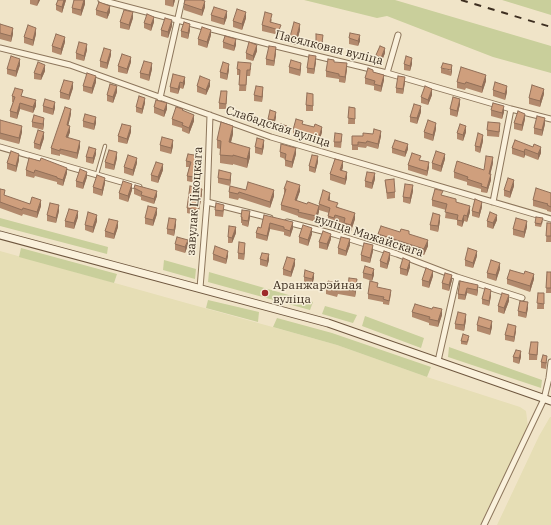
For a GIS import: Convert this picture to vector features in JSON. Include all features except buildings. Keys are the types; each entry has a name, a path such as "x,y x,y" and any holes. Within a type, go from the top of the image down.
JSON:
{"main road":[{"path":"0,235 328,323 548,400"}],"street":[{"name":"Пасялковая вуліца","path":"101,0 280,47 387,73 551,120"},
{"path":"160,98 182,0"},
{"path":"387,73 398,35"},
{"name":"Слабадская вуліца","path":"0,48 70,65 271,137 551,220"},
{"path":"493,202 511,109"},
{"name":"завулак Цікоцкага","path":"200,288 207,202 210,115"},
{"path":"0,148 147,190"},
{"path":"207,202 274,219"},
{"name":"вуліца Мажайскага","path":"281,221 334,234 397,254 457,277 522,298"},
{"path":"438,361 457,277"},
{"path":"484,525 548,400 551,362"}],"lane":[{"path":"96,175 105,146"}],"shaded area":[{"path":"0,251 337,345 427,377 520,407 526,411 528,427 480,525 0,525"},
{"path":"550,417 551,525 497,525 539,436"}],"green space":[{"path":"304,0 395,0 551,46 551,73 493,57 387,16 377,18"},
{"path":"502,0 551,0 551,15"},
{"path":"0,218 108,247 107,254 0,226"},
{"path":"21,248 117,274 114,283 19,257"},
{"path":"164,260 196,269 195,279 163,270"},
{"path":"209,272 313,302 310,310 208,282"},
{"path":"208,300 259,312 258,322 206,308"},
{"path":"325,306 357,315 353,323 322,314"},
{"path":"365,316 424,338 421,348 362,326"},
{"path":"277,318 332,333 431,367 427,377 337,345 273,327"},
{"path":"449,347 542,380 541,388 448,357"}],"railway":[{"path":"461,0 551,27"}],"place":[{"name":"Аранжарэйная вуліца","path":"265,293"}]}
